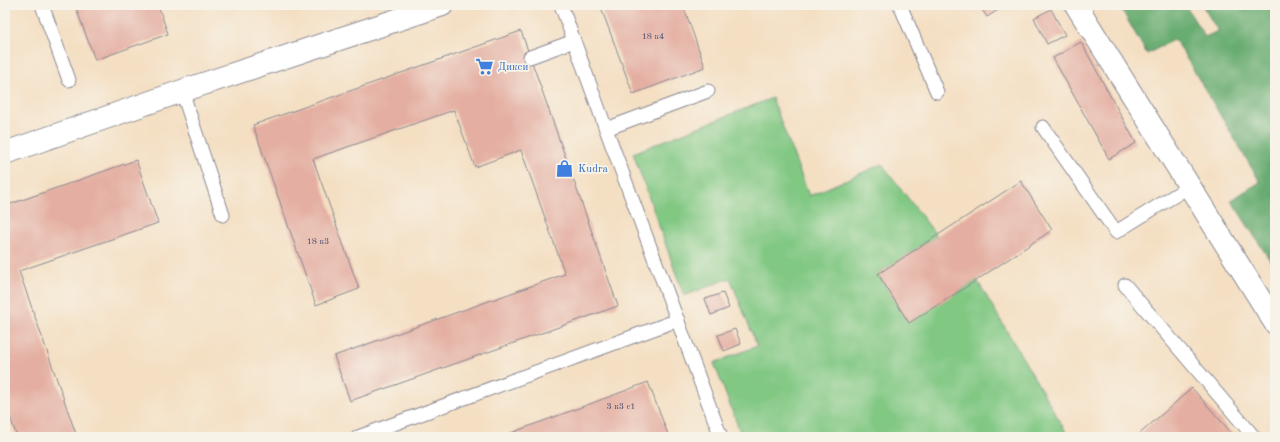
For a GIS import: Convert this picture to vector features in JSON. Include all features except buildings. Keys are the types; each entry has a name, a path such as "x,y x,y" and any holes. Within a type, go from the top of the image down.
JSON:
{"street":[{"path":"5,153 182,91 442,5"},
{"path":"1076,5 1275,324"}],"lane":[{"path":"42,5 69,80"},
{"path":"562,5 606,129 721,437"},
{"path":"900,5 937,92"},
{"path":"530,57 574,41"},
{"path":"182,91 223,215"},
{"path":"606,129 708,91"},
{"path":"1043,127 1116,232 1190,186"},
{"path":"1125,285 1254,437"},
{"path":"358,437 678,320"}],"green space":[{"path":"1119,5 1185,5 1205,37 1218,31 1202,5 1272,5 1275,10 1275,268 1231,200 1260,182 1175,39 1147,54"},
{"path":"772,98 809,196 882,164 937,236 878,274 909,322 977,280 1069,437 742,437 714,363 757,346 730,278 684,296 633,153"}],"place":[{"name":"Дикси","path":"485,67"},
{"name":"Kudra","path":"565,169"}]}
